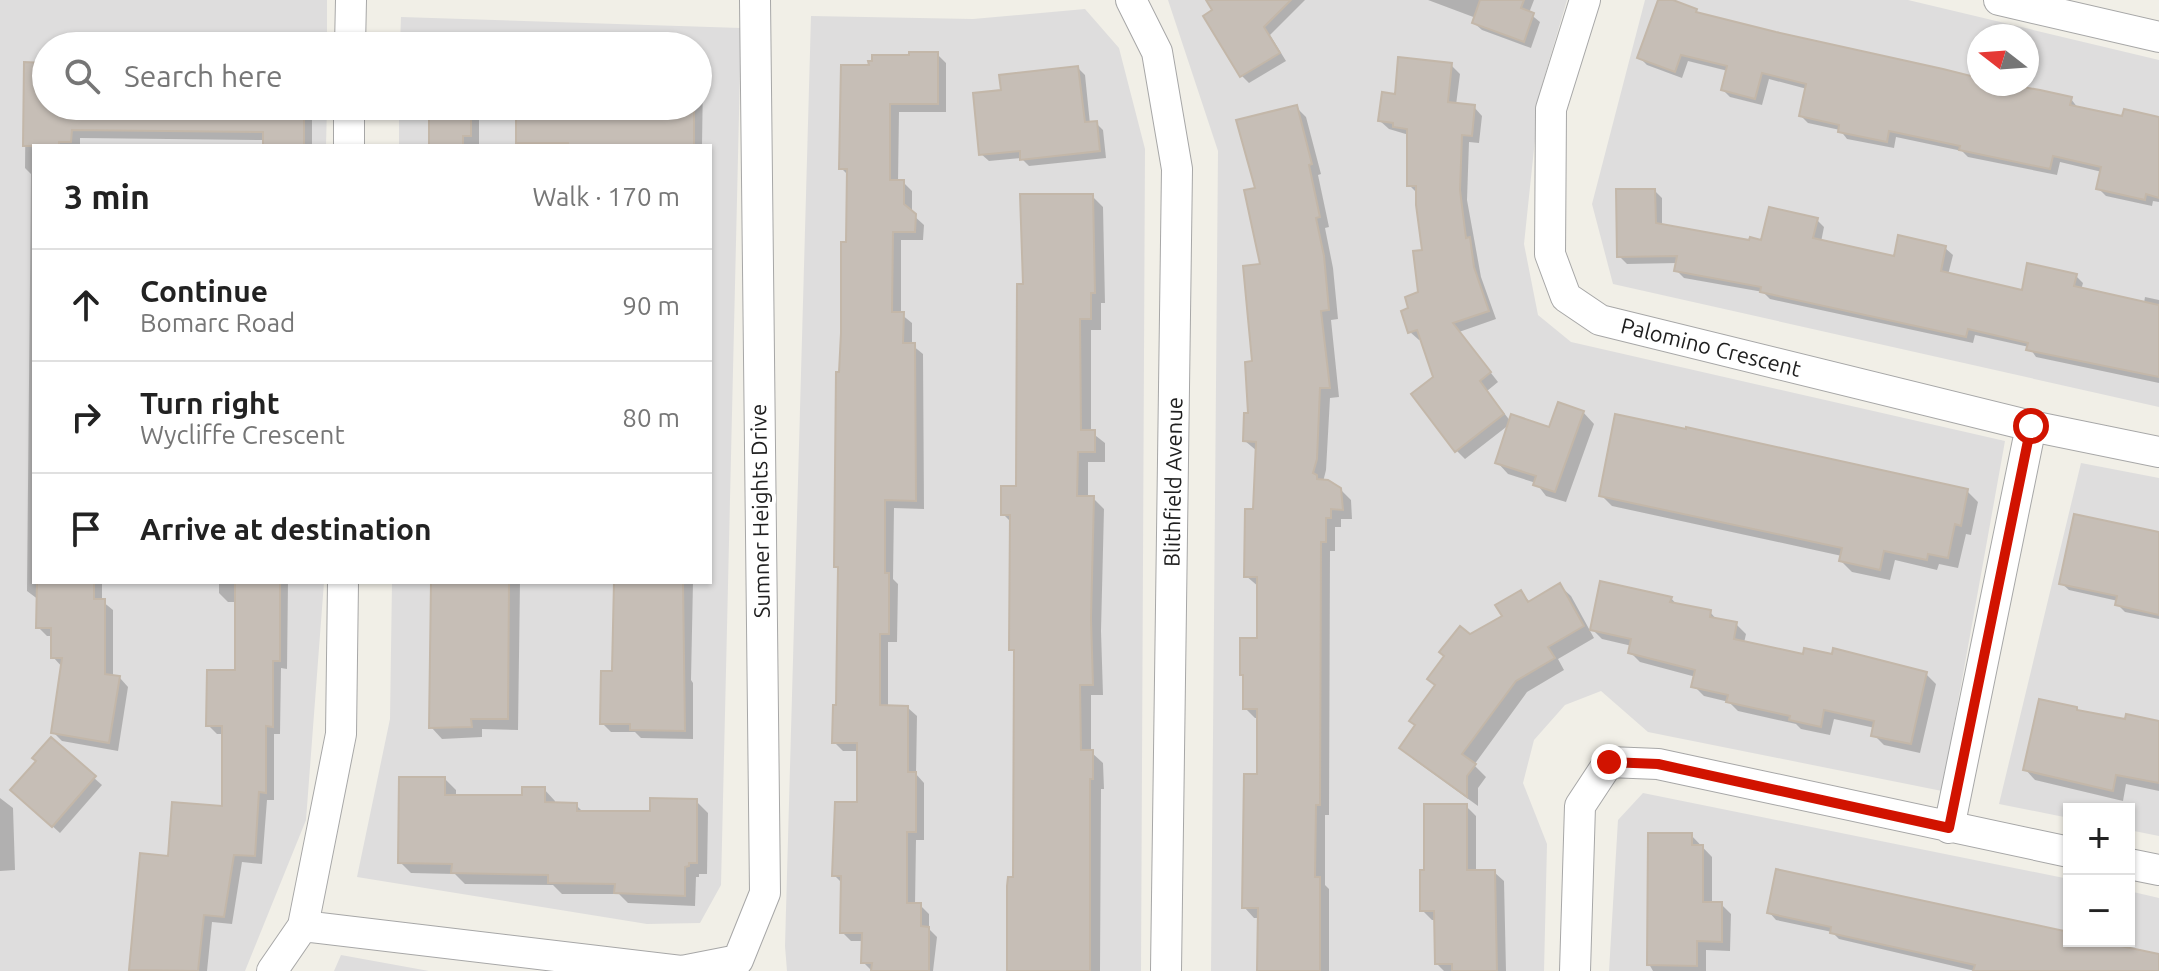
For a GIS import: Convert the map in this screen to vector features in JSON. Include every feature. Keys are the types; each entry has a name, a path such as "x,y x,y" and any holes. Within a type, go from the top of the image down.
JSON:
{"street":[{"path":"350,32 351,0"},
{"name":"Sumner Heights Drive","path":"303,926 681,971 738,960 765,893 755,0"},
{"name":"Blithfield Avenue","path":"1131,0 1157,52 1177,169 1166,971"},
{"name":"Palomino Crescent","path":"1585,0 1551,109 1550,254 1566,297 1600,320 2031,426 2159,452"},
{"path":"1999,0 2159,37"},
{"path":"349,120 349,144"},
{"path":"1949,828 2031,426"},
{"path":"272,971 303,926 341,734 343,584"},
{"path":"1575,971 1580,806 1609,762 1658,764 2063,851"},
{"path":"2135,865 2159,870"}],"shaded area":[{"path":"0,0 327,0 327,32 32,32 32,120 327,120 326,144 32,144 32,584 324,584 306,820 245,971 0,971"},
{"path":"1168,0 1567,0 1540,92 1524,244 1538,315 1571,342 2005,441 1942,791 1648,732 1601,691 1565,705 1534,740 1523,783 1547,844 1544,971 1211,971 1218,151"},
{"path":"1645,0 1908,0 2008,24 1967,24 1967,96 2039,96 2039,31 2159,60 2159,407 1613,284 1592,204"},
{"path":"1085,9 1119,48 1145,149 1141,971 787,971 785,946 811,16 973,19"},
{"path":"401,17 741,28 721,885 700,923 647,924 357,877 390,719 392,584 712,584 712,144 399,144 399,120 712,120 712,32 400,32"},
{"path":"2081,463 2159,478 2159,836 2135,831 2135,803 2063,803 2063,817 1999,804"},
{"path":"1643,793 2063,878 2063,947 2135,947 2135,892 2159,898 2159,971 1609,971 1618,820"},
{"path":"341,955 429,971 334,971"}],"building":[{"path":"1206,0 1291,0 1264,27 1280,53 1240,77 1203,16 1212,10"},
{"path":"1480,0 1524,0 1521,8 1534,13 1524,42 1472,23"},
{"path":"1658,0 1673,0 1697,9 1696,12 1967,75 1967,96 2039,96 2039,90 2072,97 2070,105 2122,116 2124,109 2159,117 2159,198 2146,194 2145,200 2096,189 2101,167 2053,156 2050,169 1959,150 1960,146 1889,131 1887,142 1838,132 1839,125 1799,116 1806,84 1762,73 1755,99 1721,90 1727,66 1681,55 1675,72 1637,58"},
{"path":"909,52 938,52 938,104 890,104 890,180 904,180 904,204 916,214 915,232 893,232 892,312 904,312 903,343 915,343 916,501 885,500 889,634 880,634 880,705 908,706 908,772 916,772 916,832 907,832 907,903 921,903 921,926 929,927 929,971 871,971 872,963 861,963 862,933 840,933 841,876 832,876 835,802 857,802 857,743 832,743 833,705 836,705 838,567 834,567 836,372 839,372 841,242 846,242 847,169 839,169 841,65 869,65 872,55 909,55"},
{"path":"1398,57 1452,63 1448,102 1475,105 1472,136 1462,135 1460,190 1466,238 1470,237 1474,267 1489,311 1453,323 1491,372 1480,381 1504,414 1455,452 1411,394 1433,377 1417,330 1408,333 1401,311 1408,308 1405,297 1418,292 1413,251 1422,250 1416,186 1407,186 1407,129 1378,121 1382,92 1395,94"},
{"path":"24,62 32,62 32,120 304,120 304,144 263,144 263,132 72,130 71,142 23,146"},
{"path":"1078,66 1085,122 1097,121 1100,151 1020,160 1020,151 979,155 973,93 1001,90 999,75"},
{"path":"1297,105 1312,164 1309,165 1320,217 1316,218 1324,256 1329,310 1321,311 1330,388 1320,388 1317,459 1313,473 1317,479 1328,480 1341,488 1343,510 1331,509 1331,518 1326,518 1326,542 1321,542 1320,805 1316,805 1315,877 1320,877 1320,971 1257,971 1258,908 1242,908 1244,774 1257,774 1257,709 1243,709 1240,638 1257,638 1257,577 1244,577 1245,509 1253,509 1256,442 1243,441 1244,413 1248,413 1245,362 1252,361 1243,266 1260,264 1244,190 1255,188 1236,120"},
{"path":"429,120 471,120 471,136 463,136 463,144 429,144"},
{"path":"516,120 694,120 694,144 516,143"},
{"path":"1616,189 1655,189 1656,223 1761,240 1769,207 1818,218 1813,238 1894,256 1898,235 1946,246 1941,271 2022,290 2027,263 2077,274 2074,286 2159,305 2159,377 2026,350 2028,343 1968,329 1966,337 1760,292 1761,287 1674,271 1677,256 1617,257"},
{"path":"1020,194 1093,194 1095,293 1091,293 1091,319 1080,319 1081,430 1095,430 1095,452 1078,452 1077,496 1094,496 1093,685 1080,685 1081,750 1093,750 1093,779 1090,779 1090,971 1007,971 1007,886 1008,877 1013,877 1014,650 1009,650 1010,515 1001,515 1001,486 1016,486 1017,284 1023,284"},
{"path":"1558,402 1584,411 1555,492 1533,485 1536,476 1495,463 1511,414 1549,427"},
{"path":"1615,414 1968,489 1961,526 1955,524 1948,558 1928,554 1927,560 1884,551 1880,570 1839,561 1842,548 1599,496"},
{"path":"2074,514 2159,532 2159,615 2115,605 2117,596 2059,584"},
{"path":"1600,581 1672,597 1670,602 1711,610 1710,617 1737,622 1734,639 1803,654 1804,648 1832,654 1833,648 1927,672 1911,744 1871,736 1874,721 1824,710 1821,727 1789,720 1790,716 1726,702 1728,695 1691,687 1695,670 1628,653 1631,639 1590,630"},
{"path":"1560,583 1584,626 1548,647 1555,658 1516,681 1462,754 1476,764 1467,776 1467,797 1399,748 1415,725 1409,721 1435,685 1427,679 1444,656 1439,652 1460,626 1470,634 1502,616 1495,605 1521,590 1528,602"},
{"path":"37,584 94,584 94,599 105,599 105,674 120,676 109,743 51,733 62,658 51,658 51,628 36,628"},
{"path":"235,584 280,584 280,661 273,661 273,727 266,726 266,793 259,792 255,856 234,855 224,917 204,915 198,971 129,970 140,853 168,856 172,802 222,806 222,726 206,726 207,670 235,670"},
{"path":"431,584 509,584 508,719 471,719 472,727 429,728"},
{"path":"614,584 683,584 685,731 630,730 630,724 600,724 601,671 612,671"},
{"path":"2039,699 2125,719 2126,714 2159,721 2159,783 2116,775 2113,791 2023,770"},
{"path":"51,737 96,776 52,827 10,790 36,761 32,758"},
{"path":"399,777 445,777 445,795 522,795 522,787 545,787 545,802 577,803 577,811 650,811 650,798 697,799 697,863 689,863 685,867 685,896 614,893 615,884 548,883 548,875 451,873 452,864 398,863"},
{"path":"1424,804 1467,804 1467,870 1495,870 1497,971 1452,971 1452,964 1435,964 1434,911 1420,911 1420,870 1424,870"},
{"path":"1648,833 1692,833 1692,845 1703,845 1703,902 1722,902 1722,942 1697,941 1697,966 1647,965"},
{"path":"1776,869 2063,931 2063,947 2126,947 2159,954 2159,971 1973,971 1975,965 1830,933 1831,927 1767,913"}],"route":[{"path":"1609,762 1658,764 1949,828 2031,426"}]}
